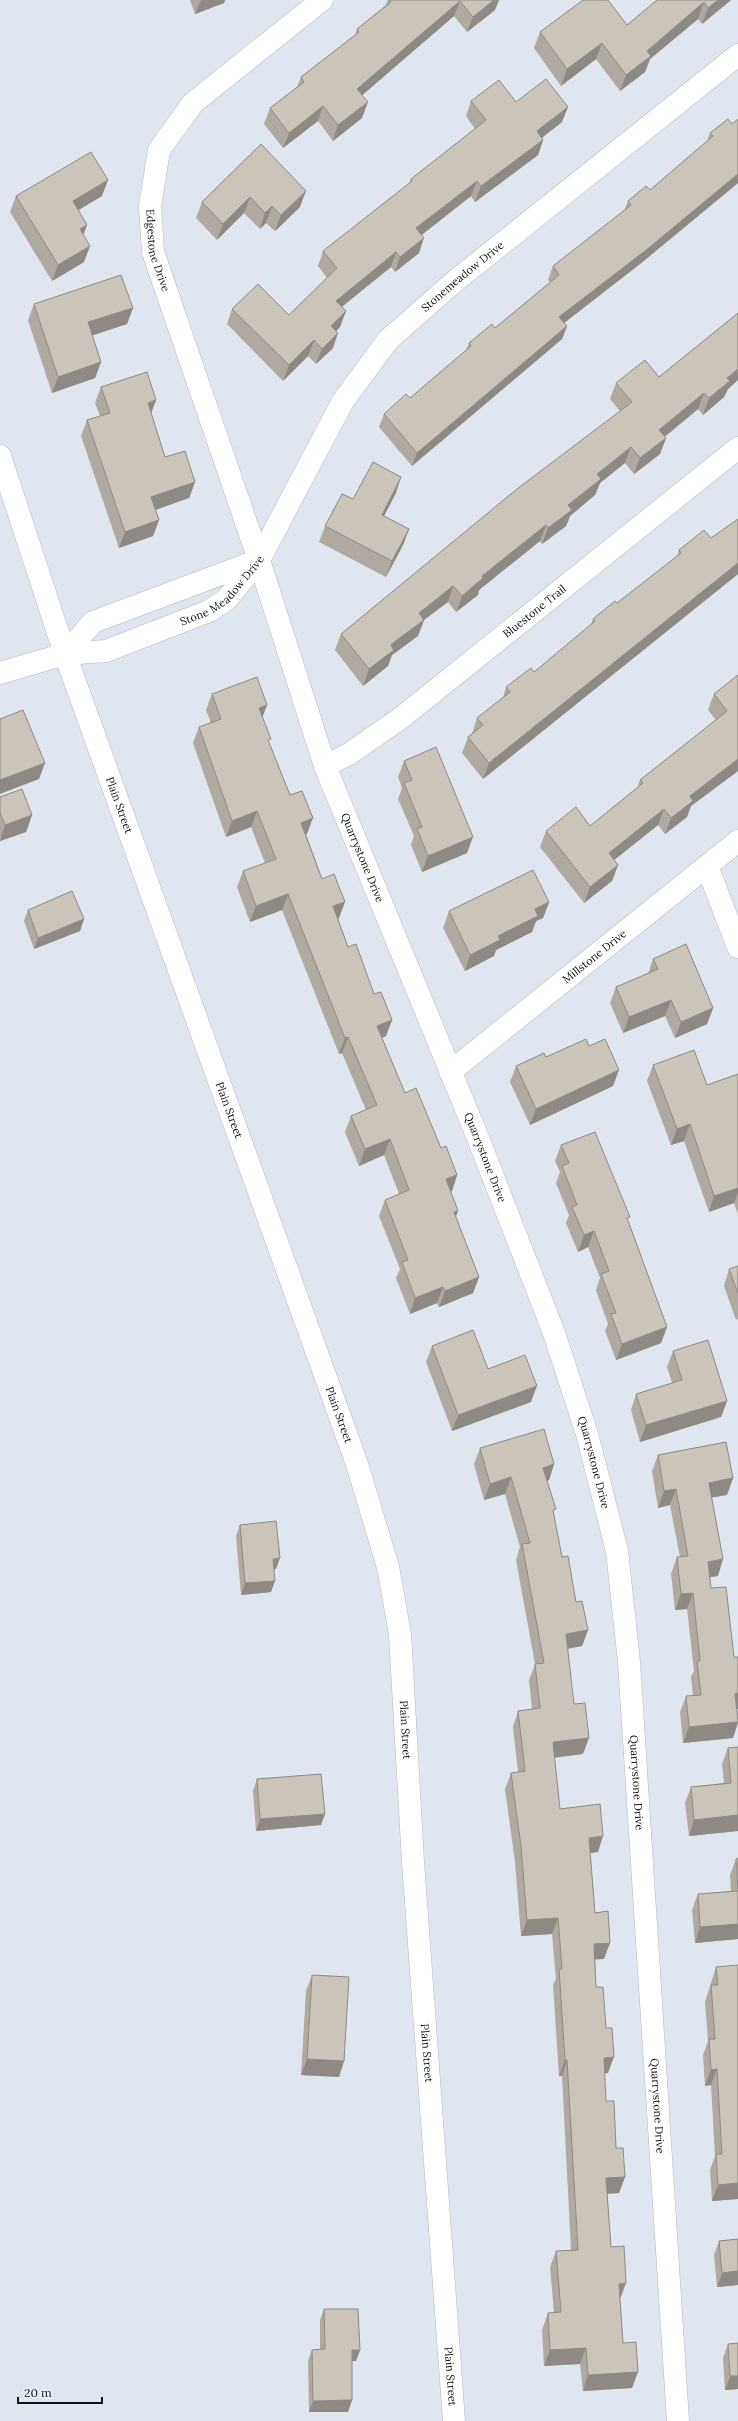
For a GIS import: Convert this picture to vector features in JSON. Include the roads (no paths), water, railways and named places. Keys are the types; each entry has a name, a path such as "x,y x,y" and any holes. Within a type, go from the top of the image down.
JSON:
{"street":[{"name":"Edgestone Drive","path":"259,560 153,252 150,206 159,150 193,103 313,3"},
{"name":"Stonemeadow Drive","path":"259,560 344,401 388,340 460,277 738,55"},
{"name":"Bluestone Trail","path":"325,766 349,754 401,718 738,448"},
{"name":"Plain Street","path":"0,456 65,654 357,1464 380,1535 391,1580 402,1662 414,1870 437,2158 454,2421"},
{"name":"Stone Meadow Drive","path":"65,654 93,622 259,560"},
{"name":"Stone Meadow Drive","path":"65,654 106,651 209,611 227,599 259,560"},
{"name":"Quarrystone Drive","path":"259,560 325,766 478,1138 554,1333 587,1434 616,1550 630,1662 678,2421"},
{"path":"0,673 65,654"},
{"name":"Millstone Drive","path":"450,1072 738,841"},
{"path":"707,866 738,947"}]}
